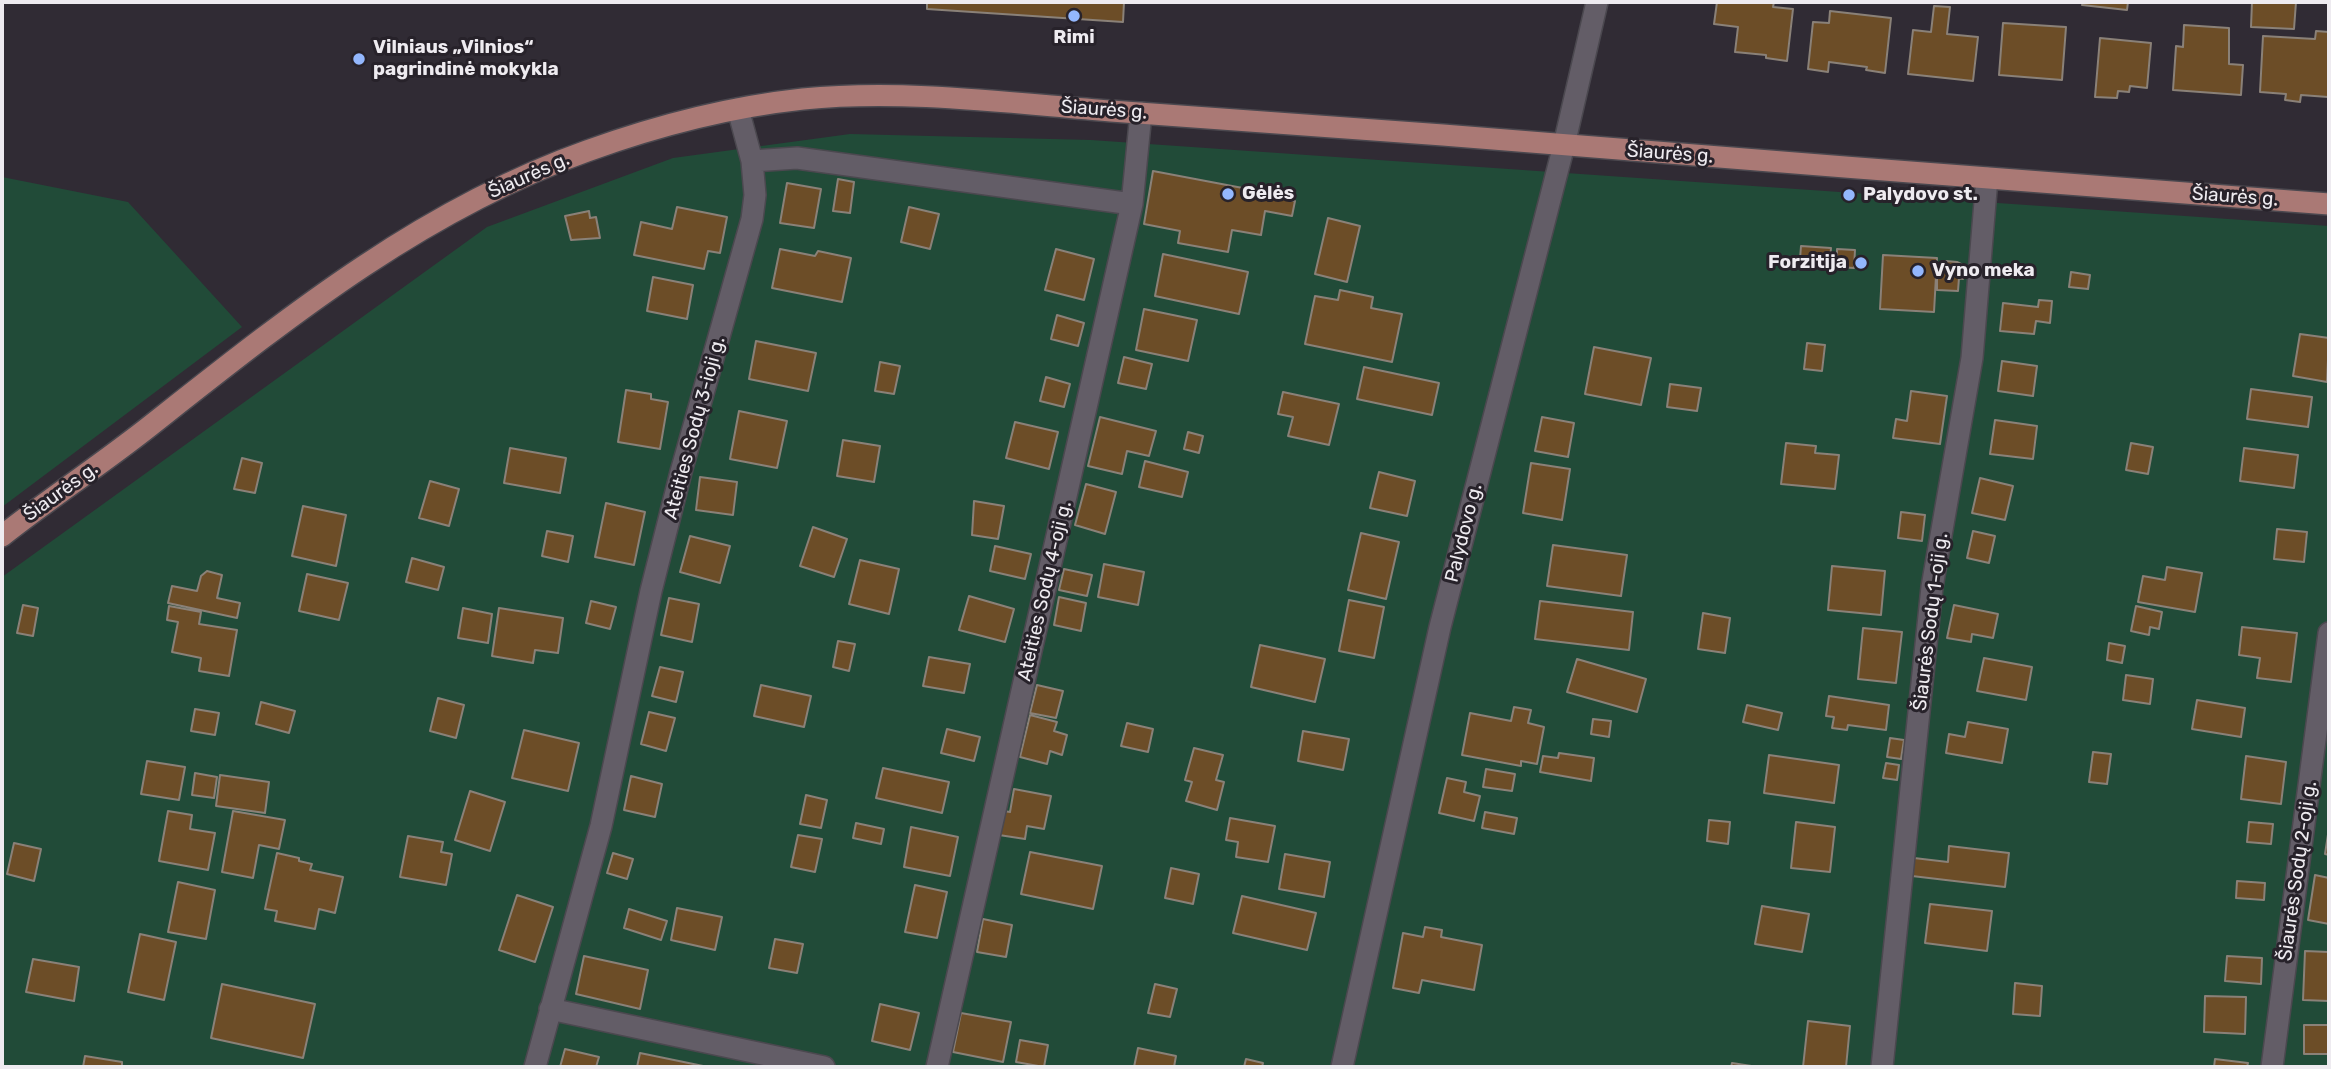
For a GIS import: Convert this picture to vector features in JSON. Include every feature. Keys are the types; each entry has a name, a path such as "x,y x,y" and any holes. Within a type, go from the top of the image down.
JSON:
{"main road":[{"name":"Šiaurės g.","path":"2,536 316,298 399,242 453,211 583,152 672,124 738,109 806,99 892,97 1141,113 2329,204"}],"street":[{"name":"Palydovo g.","path":"1342,1067 1440,627 1564,145 1597,2"},
{"name":"Ateities Sodų 3-ioji g.","path":"535,1067 601,826 651,591 750,228 755,195 752,161 738,109"},
{"name":"Ateities Sodų 4-oji g.","path":"937,1067 1132,204 1141,113"},
{"path":"752,161 797,158 1132,204"},
{"name":"Šiaurės Sodų 1-oji g.","path":"1882,1067 1932,587 1972,358 1987,178"},
{"name":"Šiaurės Sodų 2-oji g.","path":"2272,1067 2329,633"},
{"path":"550,1009 824,1067"}],"green space":[{"path":"850,134 1091,140 2329,226 2329,1067 2,1067 2,577 487,227 673,158"},
{"path":"2,177 128,202 242,327 2,507"}],"building":[{"name":"Rimi","path":"927,2 1124,2 1123,22 927,9"},
{"path":"1717,2 1774,2 1773,7 1793,9 1787,61 1766,58 1766,55 1735,52 1738,27 1714,24"},
{"path":"2083,2 2128,2 2127,10 2082,5"},
{"path":"2252,2 2296,2 2294,29 2251,27"},
{"path":"1934,6 1950,7 1947,34 1978,37 1973,81 1908,74 1913,30 1931,32"},
{"path":"1830,11 1891,18 1885,73 1866,70 1867,67 1829,62 1828,72 1808,69 1813,22 1829,23"},
{"path":"2003,23 2066,27 2062,80 1999,75"},
{"path":"2184,25 2229,28 2229,64 2243,65 2241,95 2173,90 2176,46 2183,47"},
{"path":"2316,31 2329,32 2328,97 2301,95 2300,102 2285,100 2286,94 2260,92 2263,36 2315,39"},
{"path":"2100,38 2151,43 2147,88 2130,86 2129,92 2118,91 2117,98 2095,97"},
{"path":"1153,171 1295,201 1292,216 1265,211 1261,235 1232,230 1228,252 1178,243 1180,231 1144,224"},
{"path":"838,179 854,182 850,213 833,211"},
{"path":"787,183 821,189 814,228 780,223"},
{"path":"677,207 727,217 720,253 708,251 704,269 634,255 641,222 672,229"},
{"path":"909,207 939,214 930,249 901,242"},
{"path":"589,211 590,218 596,217 600,238 571,240 565,216"},
{"path":"1328,218 1360,226 1347,282 1315,274"},
{"path":"1801,246 1831,248 1830,260 1800,259"},
{"path":"780,249 815,256 818,251 851,258 842,302 772,288"},
{"path":"1056,249 1094,259 1084,300 1045,290"},
{"path":"1837,249 1855,250 1854,268 1837,267"},
{"path":"1163,254 1248,272 1239,314 1155,296"},
{"path":"1883,255 1937,258 1934,312 1880,309"},
{"path":"1946,261 1963,265 1963,279 1959,278 1958,291 1937,290 1937,276 1941,276 1941,265"},
{"path":"2071,272 2090,275 2088,289 2069,287"},
{"path":"653,277 693,285 687,319 647,311"},
{"path":"1340,290 1373,297 1371,308 1402,314 1392,362 1305,344 1315,296 1338,300"},
{"path":"2039,300 2052,301 2050,323 2036,321 2034,334 2000,331 2003,303 2038,307"},
{"path":"1144,309 1197,320 1188,361 1136,350"},
{"path":"1057,315 1084,323 1078,346 1051,339"},
{"path":"2300,334 2329,338 2327,382 2293,376"},
{"path":"756,341 816,353 808,391 749,379"},
{"path":"1807,343 1825,345 1822,371 1804,369"},
{"path":"1594,347 1651,358 1641,405 1585,394"},
{"path":"1124,357 1152,364 1146,389 1118,383"},
{"path":"2002,361 2037,366 2033,396 1998,391"},
{"path":"880,362 900,366 894,394 875,391"},
{"path":"1364,367 1439,383 1432,415 1357,399"},
{"path":"1046,377 1070,384 1064,407 1040,401"},
{"path":"1670,384 1701,388 1697,411 1667,407"},
{"path":"2251,389 2312,397 2308,427 2247,419"},
{"path":"626,390 651,394 651,399 668,402 660,449 618,442"},
{"path":"1911,391 1947,396 1940,444 1893,438 1896,419 1907,421"},
{"path":"1283,392 1339,404 1329,445 1288,436 1293,417 1278,414"},
{"path":"739,411 787,421 777,468 730,459"},
{"path":"1100,417 1156,431 1149,456 1127,451 1122,474 1088,466"},
{"path":"1542,417 1574,423 1568,457 1535,451"},
{"path":"1995,420 2037,426 2033,459 1990,454"},
{"path":"1015,422 1058,432 1049,469 1006,458"},
{"path":"1188,432 1203,436 1199,453 1184,449"},
{"path":"843,440 880,446 874,482 837,476"},
{"path":"1786,443 1816,446 1815,453 1839,455 1835,489 1781,484"},
{"path":"2131,443 2153,447 2148,474 2126,470"},
{"path":"510,448 566,458 560,493 504,483"},
{"path":"2244,448 2298,455 2294,488 2240,481"},
{"path":"242,458 262,463 255,493 234,489"},
{"path":"1145,461 1188,472 1182,497 1139,487"},
{"path":"1531,463 1570,469 1562,520 1523,513"},
{"path":"1379,472 1415,481 1407,516 1370,508"},
{"path":"700,477 737,482 733,515 696,510"},
{"path":"1980,478 2013,486 2005,520 1972,513"},
{"path":"430,481 459,489 449,526 419,518"},
{"path":"1086,484 1116,492 1105,534 1075,525"},
{"path":"974,501 1004,506 998,539 972,535"},
{"path":"606,503 645,512 634,565 595,557"},
{"path":"303,506 346,515 336,566 292,556"},
{"path":"1901,512 1925,515 1922,541 1898,538"},
{"path":"813,527 847,539 834,577 800,566"},
{"path":"2277,529 2307,532 2304,562 2274,559"},
{"path":"547,531 573,536 568,562 542,556"},
{"path":"1973,531 1995,536 1989,563 1967,558"},
{"path":"1361,533 1399,542 1386,599 1348,590"},
{"path":"690,536 730,546 720,583 680,572"},
{"path":"1553,545 1627,555 1621,596 1547,586"},
{"path":"995,546 1031,554 1025,579 990,571"},
{"path":"412,558 444,567 438,590 406,582"},
{"path":"860,560 899,569 889,614 849,604"},
{"path":"1104,564 1144,572 1138,605 1098,597"},
{"path":"1832,566 1885,571 1881,615 1828,610"},
{"path":"2167,567 2202,573 2195,612 2138,602 2143,576 2165,580"},
{"path":"1064,569 1092,575 1087,596 1059,590"},
{"path":"207,571 222,575 217,598 240,603 237,618 168,603 172,586 197,591 201,576"},
{"path":"307,574 348,583 339,620 299,611"},
{"path":"969,596 1014,609 1005,642 959,630"},
{"path":"1059,597 1086,603 1081,631 1054,625"},
{"path":"669,598 699,604 692,642 661,635"},
{"path":"1349,600 1384,607 1374,658 1339,651"},
{"path":"591,601 616,607 610,629 586,623"},
{"path":"1540,601 1633,612 1629,650 1535,639"},
{"path":"23,605 38,608 33,636 17,633"},
{"path":"1954,605 1998,614 1993,638 1972,634 1971,642 1947,638"},
{"path":"169,606 201,612 199,624 237,630 229,676 199,671 201,658 172,652 178,622 167,620"},
{"path":"2136,606 2162,612 2159,629 2150,627 2149,635 2131,631"},
{"path":"463,608 492,614 488,643 458,638"},
{"path":"499,608 563,618 558,653 535,650 533,663 492,656"},
{"path":"1703,613 1730,618 1725,653 1698,649"},
{"path":"2242,627 2297,633 2291,682 2257,678 2260,658 2239,655"},
{"path":"1863,628 1902,632 1896,683 1858,679"},
{"path":"838,641 855,644 849,671 833,667"},
{"path":"2109,643 2125,646 2122,663 2107,660"},
{"path":"1260,645 1325,659 1315,702 1251,687"},
{"path":"929,657 970,664 964,693 923,686"},
{"path":"1984,658 2032,667 2026,700 1977,691"},
{"path":"1577,659 1646,679 1637,712 1567,692"},
{"path":"660,667 683,672 676,702 652,696"},
{"path":"2126,675 2153,679 2150,704 2123,700"},
{"path":"761,685 811,696 804,727 754,716"},
{"path":"1037,685 1063,691 1056,718 1030,713"},
{"path":"1829,696 1889,705 1886,730 1848,725 1847,730 1832,728 1834,717 1826,716"},
{"path":"438,698 464,705 456,738 430,731"},
{"path":"2197,700 2245,708 2241,737 2192,729"},
{"path":"261,702 295,711 289,733 256,724"},
{"path":"1747,705 1782,713 1778,730 1743,722"},
{"path":"1514,707 1531,710 1528,723 1544,727 1537,764 1521,761 1521,766 1462,755 1470,713 1511,721"},
{"path":"195,709 219,713 215,735 191,731"},
{"path":"649,712 675,718 666,751 641,744"},
{"path":"1030,715 1057,722 1054,731 1067,735 1062,755 1050,751 1047,764 1020,757"},
{"path":"1593,719 1611,721 1609,737 1591,734"},
{"path":"1968,722 2008,729 2002,763 1946,753 1949,734 1965,737"},
{"path":"1127,723 1153,729 1148,752 1121,746"},
{"path":"947,729 980,737 974,761 941,753"},
{"path":"524,730 579,743 568,791 512,778"},
{"path":"1303,731 1349,739 1343,770 1298,761"},
{"path":"1890,738 1904,740 1901,759 1887,757"},
{"path":"1194,748 1223,755 1216,780 1224,782 1217,810 1186,801 1192,782 1185,780"},
{"path":"2093,752 2111,754 2107,784 2089,782"},
{"path":"1559,753 1594,758 1591,781 1540,772 1543,756 1558,758"},
{"path":"1769,755 1839,765 1834,803 1764,793"},
{"path":"2246,756 2286,762 2281,804 2241,799"},
{"path":"147,761 185,767 179,800 141,794"},
{"path":"1886,763 1899,765 1897,780 1883,778"},
{"path":"883,768 949,782 942,813 876,798"},
{"path":"1486,769 1515,774 1512,791 1483,787"},
{"path":"195,773 217,777 214,798 192,795"},
{"path":"220,775 269,782 265,813 216,806"},
{"path":"631,776 662,784 655,817 624,810"},
{"path":"1447,778 1466,782 1464,792 1480,796 1474,821 1439,813"},
{"path":"1014,789 1051,796 1044,829 1027,826 1025,839 999,835 1004,811 1010,812"},
{"path":"470,791 505,802 490,851 455,840"},
{"path":"806,795 827,800 821,828 800,824"},
{"path":"168,811 192,815 190,829 215,833 208,870 159,861"},
{"path":"233,811 285,820 279,849 259,845 253,878 222,872"},
{"path":"1485,812 1517,818 1514,834 1482,828"},
{"path":"1230,818 1275,826 1268,862 1236,857 1238,842 1226,840"},
{"path":"1709,820 1730,822 1728,844 1707,841"},
{"path":"1796,822 1835,827 1830,872 1791,868"},
{"path":"2249,822 2273,824 2271,844 2247,842"},
{"path":"856,823 884,829 881,844 853,838"},
{"path":"911,827 958,837 950,876 904,867"},
{"path":"2329,828 2329,855 2325,854"},
{"path":"798,835 822,839 815,872 791,867"},
{"path":"408,836 443,842 441,852 452,854 446,885 400,877"},
{"path":"14,843 41,849 34,881 7,874"},
{"path":"1949,846 2009,853 2005,887 1912,876 1914,858 1948,862"},
{"path":"1030,852 1102,866 1093,909 1021,894"},
{"path":"277,853 312,864 310,870 343,877 335,913 319,909 315,929 275,921 277,911 265,909"},
{"path":"613,853 633,859 627,879 607,873"},
{"path":"1285,854 1330,862 1324,897 1279,889"},
{"path":"1171,868 1199,874 1193,904 1165,898"},
{"path":"2315,875 2329,878 2329,924 2308,920"},
{"path":"2237,881 2265,883 2264,900 2236,898"},
{"path":"178,882 215,890 206,939 168,932"},
{"path":"915,885 947,892 937,938 905,932"},
{"path":"517,895 553,907 535,962 499,950"},
{"path":"1242,896 1316,913 1307,950 1233,933"},
{"path":"1930,904 1992,911 1987,951 1925,943"},
{"path":"1762,906 1809,914 1802,952 1755,944"},
{"path":"677,908 722,917 715,950 671,940"},
{"path":"629,909 667,921 661,940 624,928"},
{"path":"983,919 1012,925 1006,957 977,952"},
{"path":"1425,927 1442,930 1441,937 1482,945 1474,990 1422,980 1419,993 1393,988 1403,933 1423,937"},
{"path":"140,934 176,942 164,1000 128,992"},
{"path":"775,939 803,944 797,973 769,968"},
{"path":"2305,951 2329,952 2329,1001 2303,1000"},
{"path":"584,956 648,970 640,1009 576,994"},
{"path":"2227,956 2262,958 2261,984 2225,981"},
{"path":"33,959 79,967 74,1001 26,992"},
{"path":"2015,983 2042,986 2040,1016 2013,1014"},
{"path":"222,984 315,1004 303,1058 211,1038"},
{"path":"1155,984 1177,989 1170,1017 1148,1013"},
{"path":"2205,996 2246,997 2245,1034 2204,1032"},
{"path":"880,1004 919,1013 910,1050 872,1041"},
{"path":"961,1013 1011,1022 1003,1062 953,1052"},
{"path":"1808,1021 1850,1026 1846,1067 1803,1067"},
{"path":"2304,1025 2329,1025 2329,1054 2304,1054"},
{"path":"1020,1040 1048,1045 1044,1067 1016,1062"},
{"path":"1138,1048 1176,1056 1174,1067 1134,1067"},
{"path":"565,1049 599,1057 596,1067 560,1067"},
{"path":"640,1053 708,1067 637,1067"},
{"path":"85,1056 122,1062 122,1067 83,1067"},
{"path":"1246,1059 1263,1063 1262,1067 1244,1067"},
{"path":"2215,1059 2248,1063 2247,1067 2214,1067"},
{"path":"1732,1063 1758,1067 1731,1067"}],"place":[{"name":"Rimi","path":"1074,16"},
{"name":"Vilniaus „Vilnios“ pagrindinė mokykla","path":"359,59"},
{"name":"Gėlės","path":"1228,194"},
{"name":"Palydovo st.","path":"1849,195"},
{"name":"Forzitija","path":"1861,263"},
{"name":"Vyno meka","path":"1918,271"}]}
